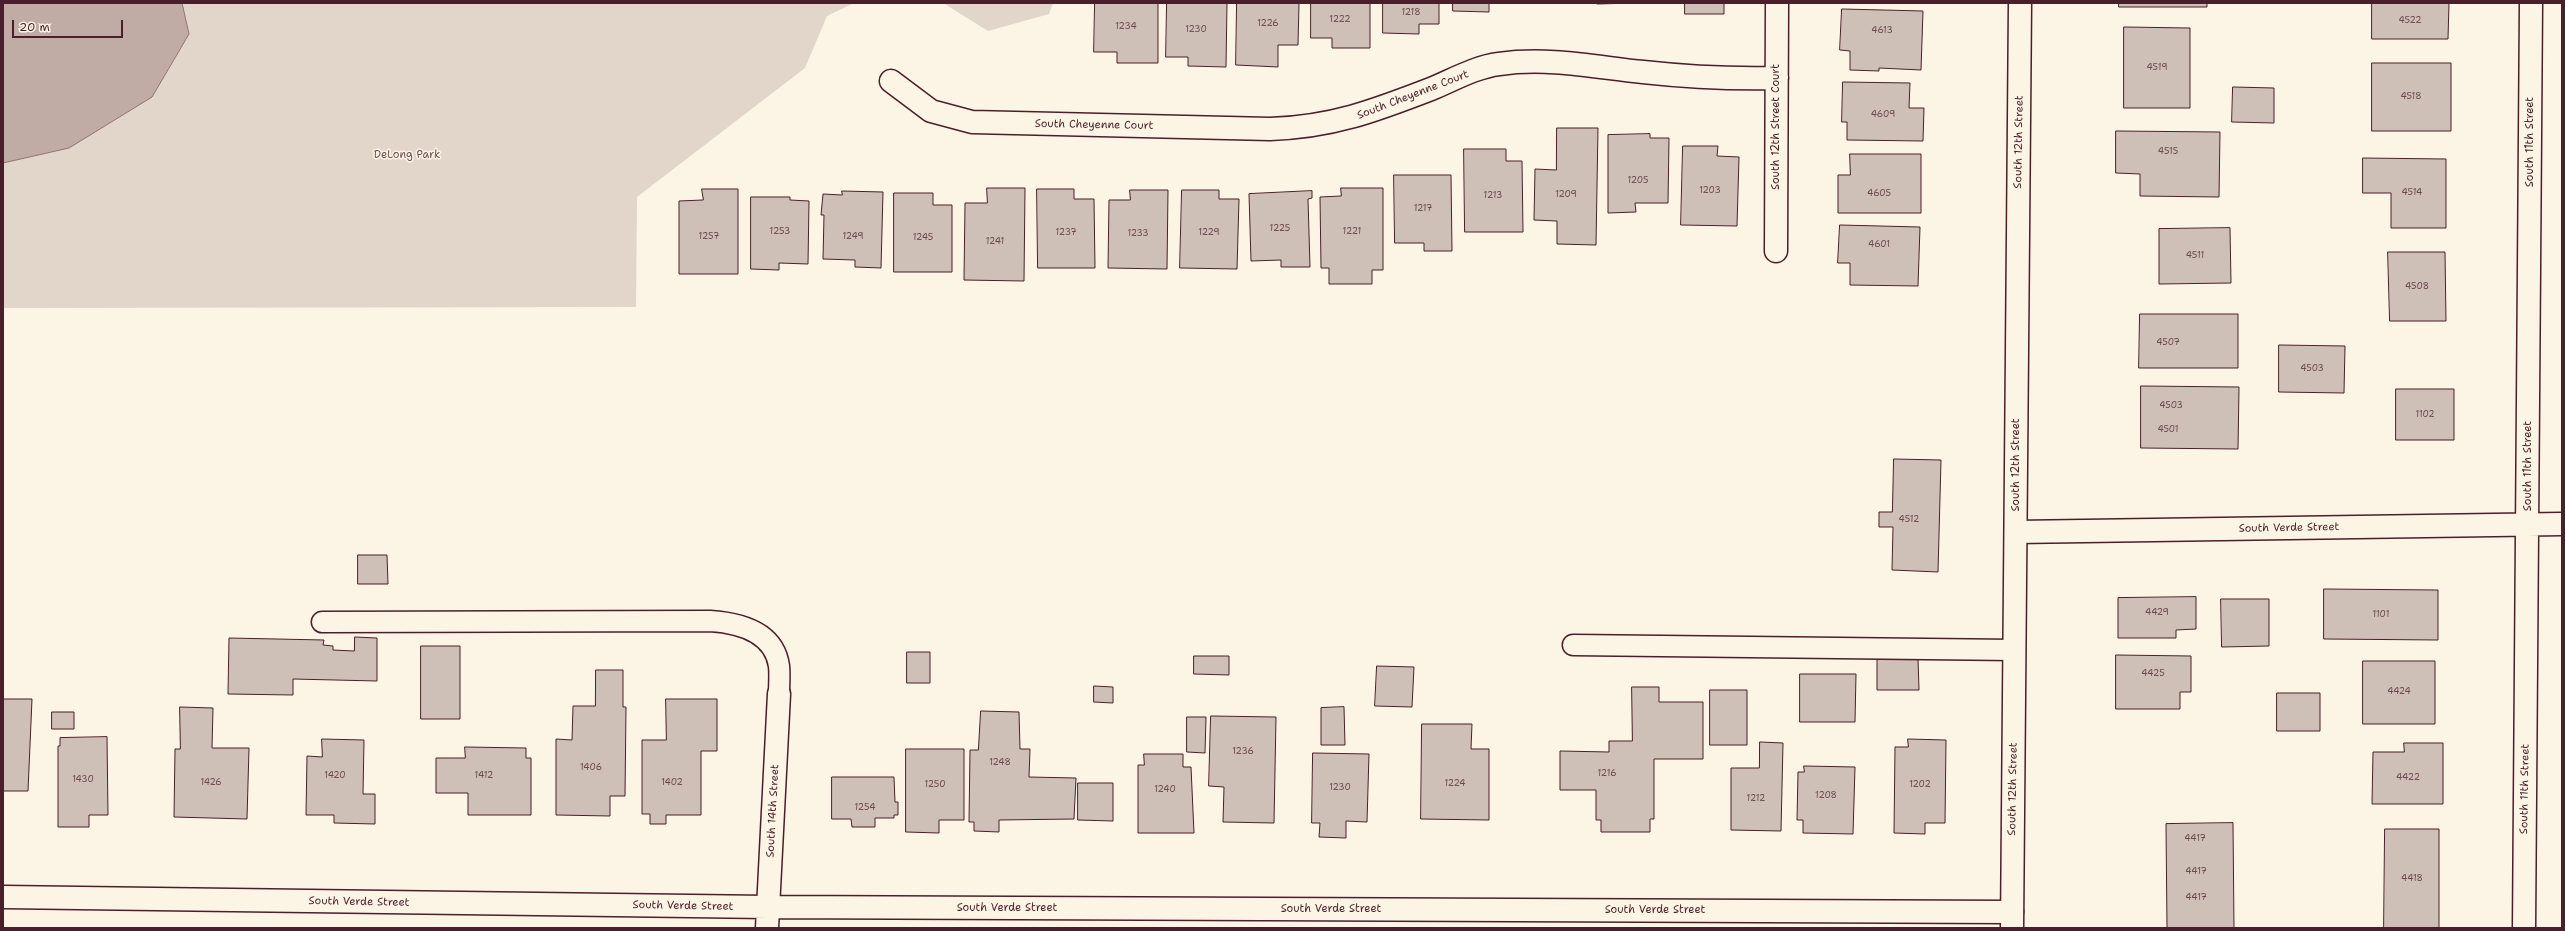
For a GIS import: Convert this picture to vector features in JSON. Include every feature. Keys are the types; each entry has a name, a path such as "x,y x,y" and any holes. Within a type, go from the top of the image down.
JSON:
{"street":[{"name":"South 12th Street Court","path":"1776,251 1777,3"},
{"name":"South 12th Street","path":"2012,920 2020,3"},
{"name":"South 11th Street","path":"2524,928 2531,3"},
{"name":"South Cheyenne Court","path":"891,81 931,111 966,121 995,124 1270,129 1307,127 1350,119 1462,75 1497,64 1537,62 1578,63 1702,77 1776,78"},
{"name":"South Verde Street","path":"2016,532 2562,524"},
{"name":"South 14th Street","path":"767,918 779,694"},
{"name":"South Verde Street","path":"3,897 767,918 2012,920"}],"lane":[{"path":"322,622 710,621 739,624 762,636 773,648 779,666 779,694"},
{"path":"1573,645 2014,650"}],"green space":[{"name":"DeLong Park","path":"3,3 854,3 827,16 805,68 637,197 636,307 3,308"},
{"path":"943,3 1053,3 1049,14 988,31"}],"shaded area":[{"path":"3,3 182,3 189,34 152,97 69,148 3,163"}],"building":[{"path":"1095,3 1158,3 1158,63 1117,63 1117,52 1094,52"},
{"path":"1167,3 1227,3 1226,67 1188,66 1188,57 1166,57"},
{"path":"1237,3 1299,3 1298,45 1278,45 1278,67 1236,65"},
{"path":"1311,3 1370,3 1370,48 1332,48 1332,38 1311,38"},
{"path":"1383,3 1439,3 1439,24 1419,24 1419,34 1383,33"},
{"path":"1453,3 1489,3 1489,12 1453,11"},
{"path":"1597,3 1634,3 1597,4"},
{"path":"1685,3 1724,3 1724,14 1685,14"},
{"path":"2119,3 2207,3 2207,7 2119,7"},
{"path":"2372,3 2449,3 2448,39 2372,39"},
{"path":"1842,9 1923,11 1921,70 1879,68 1879,71 1850,70 1850,51 1840,50"},
{"path":"2124,27 2190,28 2190,108 2124,108"},
{"path":"2372,63 2451,63 2451,131 2372,131"},
{"path":"1843,82 1910,83 1909,108 1924,108 1923,141 1847,140 1847,122 1842,122"},
{"path":"2233,87 2274,88 2274,123 2232,122"},
{"path":"1557,128 1598,128 1596,245 1557,244 1557,221 1534,220 1535,169 1556,170"},
{"path":"2116,131 2220,132 2219,197 2140,196 2140,174 2116,173"},
{"path":"1650,134 1650,138 1669,138 1668,203 1635,203 1636,212 1608,213 1608,135"},
{"path":"1683,146 1718,146 1717,156 1739,157 1737,226 1681,225"},
{"path":"1464,149 1506,149 1506,161 1522,161 1523,232 1465,232"},
{"path":"1850,154 1921,154 1921,213 1838,213 1838,175 1850,175"},
{"path":"2363,158 2446,159 2446,228 2391,228 2391,193 2363,193"},
{"path":"1394,175 1451,175 1452,251 1424,251 1424,243 1395,243"},
{"path":"987,188 1025,188 1024,281 964,280 965,203 987,203"},
{"path":"1341,188 1383,188 1383,270 1372,270 1372,284 1329,284 1329,268 1321,268 1320,197 1341,196"},
{"path":"702,189 738,189 738,274 679,274 679,201 703,200"},
{"path":"1037,189 1074,189 1074,199 1094,199 1095,268 1038,268"},
{"path":"1130,190 1168,190 1167,269 1108,268 1109,200 1130,200"},
{"path":"1182,190 1219,190 1219,199 1239,199 1237,269 1180,268"},
{"path":"842,191 883,192 881,268 855,267 855,260 823,259 824,215 821,215 823,194 842,195"},
{"path":"1312,191 1312,198 1308,199 1310,267 1281,267 1281,260 1251,261 1249,194"},
{"path":"894,193 933,193 933,205 952,205 952,272 894,272"},
{"path":"751,197 790,197 790,200 809,201 808,264 779,263 779,270 751,269"},
{"path":"1840,225 1920,227 1918,286 1850,285 1850,263 1838,263"},
{"path":"2230,228 2231,283 2159,284 2159,229"},
{"path":"2388,252 2445,252 2446,321 2390,321"},
{"path":"2140,314 2238,314 2238,368 2139,368"},
{"path":"2279,345 2345,346 2344,393 2279,392"},
{"path":"2141,386 2239,387 2238,449 2141,448"},
{"path":"2396,389 2454,389 2454,440 2396,440"},
{"path":"1894,459 1941,460 1938,572 1892,570 1893,527 1879,527 1879,512 1892,512"},
{"path":"358,555 387,555 388,584 358,584"},
{"path":"2324,589 2438,590 2438,640 2324,639"},
{"path":"2196,597 2196,629 2176,630 2176,638 2118,638 2118,598"},
{"path":"2221,599 2269,599 2269,646 2222,647"},
{"path":"355,637 377,638 377,681 293,679 293,695 228,694 229,638 324,640 323,645 333,646 333,650 354,651"},
{"path":"421,646 460,646 460,719 421,719"},
{"path":"907,652 930,652 930,683 907,683"},
{"path":"2116,655 2191,656 2191,692 2180,692 2180,709 2116,709"},
{"path":"1194,656 1229,656 1229,675 1194,674"},
{"path":"1918,658 1919,690 1877,690 1877,659"},
{"path":"2363,661 2435,661 2435,724 2363,724"},
{"path":"1377,666 1414,667 1412,707 1375,706"},
{"path":"596,670 623,670 623,707 626,707 625,796 610,796 610,816 556,815 556,739 572,740 573,706 595,706"},
{"path":"1800,674 1856,674 1855,722 1800,722"},
{"path":"1094,686 1113,687 1113,703 1094,702"},
{"path":"1632,687 1659,687 1659,702 1703,702 1703,759 1654,759 1654,819 1650,819 1650,832 1601,832 1601,820 1596,820 1596,790 1560,790 1560,751 1609,752 1609,741 1632,741"},
{"path":"1710,690 1747,690 1747,745 1710,745"},
{"path":"2277,693 2320,693 2320,731 2277,731"},
{"path":"3,699 32,699 28,791 3,791"},
{"path":"666,699 717,699 717,751 701,751 701,815 666,815 666,824 650,824 650,814 642,814 642,740 666,740"},
{"path":"180,707 213,708 212,748 249,748 247,819 174,817 175,749 180,749"},
{"path":"1344,707 1345,745 1321,745 1321,708"},
{"path":"981,711 1019,712 1020,749 1030,749 1029,777 1076,778 1074,819 999,820 999,832 974,831 974,822 969,822 970,750 978,750"},
{"path":"52,712 74,712 74,729 52,729"},
{"path":"1211,716 1276,717 1274,823 1223,822 1224,787 1209,786"},
{"path":"1187,717 1206,717 1205,753 1187,752"},
{"path":"1422,724 1472,724 1471,749 1489,749 1489,820 1421,819"},
{"path":"107,737 108,815 89,815 89,827 58,827 58,746 60,746 60,738"},
{"path":"322,739 364,740 363,794 375,794 375,824 334,823 334,815 306,815 307,756 322,757"},
{"path":"1908,739 1946,740 1945,823 1925,823 1925,834 1894,833 1895,747 1908,747"},
{"path":"1760,742 1783,743 1781,831 1731,830 1731,768 1759,768"},
{"path":"2404,743 2443,743 2443,804 2372,804 2373,752 2404,752"},
{"path":"465,747 526,748 526,758 531,758 531,815 468,815 468,793 436,793 436,758 465,758"},
{"path":"906,749 964,749 964,820 939,820 939,833 906,832"},
{"path":"1313,753 1369,754 1367,822 1346,821 1346,838 1319,837 1320,823 1312,823"},
{"path":"1144,754 1183,754 1183,767 1191,767 1194,833 1138,833 1138,765 1144,765"},
{"path":"1804,766 1855,767 1853,834 1803,833 1803,820 1797,820 1798,772 1804,772"},
{"path":"832,777 894,777 895,802 898,802 898,815 894,815 894,818 875,818 875,827 852,827 851,819 832,819"},
{"path":"1078,783 1113,783 1113,821 1078,820"},
{"path":"2233,823 2234,928 2167,928 2166,824"},
{"path":"2385,829 2439,829 2439,928 2384,928"}]}
